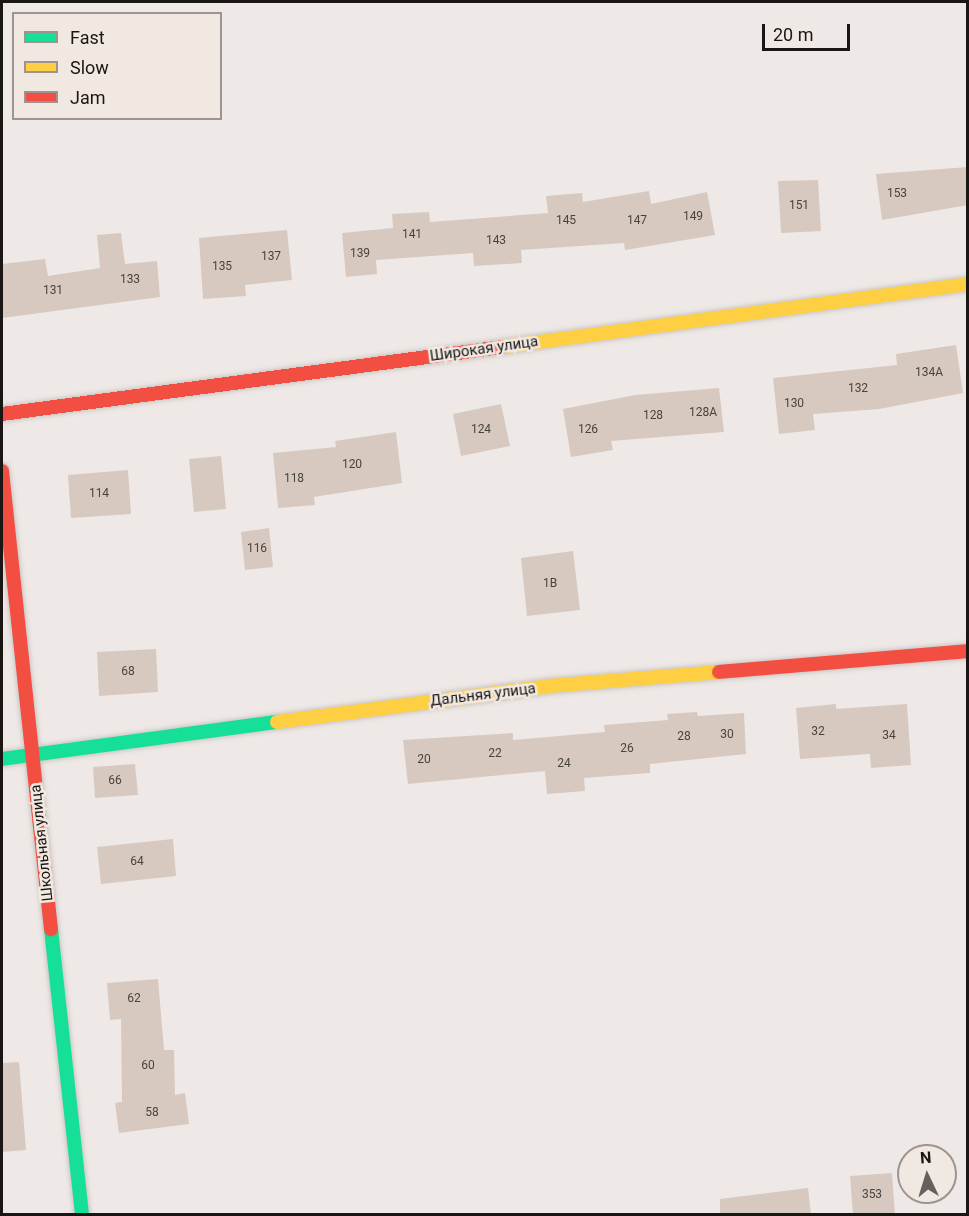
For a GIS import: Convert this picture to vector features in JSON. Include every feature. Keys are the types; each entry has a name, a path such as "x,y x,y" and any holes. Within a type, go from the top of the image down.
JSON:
{"street":[{"name":"Широкая улица","path":"2,414 968,284"},
{"name":"Школьная улица","path":"2,471 82,1215"},
{"name":"Дальняя улица","path":"2,759 33,753 549,686 968,651"}],"building":[{"path":"968,167 968,205 882,220 876,174"},
{"path":"818,180 821,231 781,233 778,181"},
{"path":"649,191 651,204 707,192 715,235 625,250 624,243 521,250 522,263 474,266 473,253 376,260 377,274 346,277 342,233 393,228 392,214 429,212 430,222 548,213 546,196 582,193 583,202"},
{"path":"287,230 292,280 245,285 246,296 203,299 199,238"},
{"path":"121,233 125,264 157,261 160,297 2,318 2,264 45,259 48,276 100,268 97,235"},
{"path":"956,345 963,393 879,409 813,414 815,430 779,434 773,378 897,365 896,354"},
{"path":"719,388 724,432 611,441 613,450 571,457 563,409 635,395"},
{"path":"501,404 510,446 461,456 453,414"},
{"path":"396,432 402,483 314,497 315,505 278,508 273,453 336,447 335,441"},
{"path":"221,456 226,509 194,512 189,459"},
{"path":"128,470 131,514 71,518 68,475"},
{"path":"269,528 273,567 245,570 241,532"},
{"path":"573,551 580,610 527,616 521,558"},
{"path":"156,649 158,692 99,696 97,652"},
{"path":"836,704 836,709 907,704 911,765 871,768 870,754 800,759 796,708"},
{"path":"697,712 698,716 744,713 746,754 650,764 650,773 584,778 585,791 547,794 545,771 408,784 403,740 513,733 513,740 605,732 604,725 668,720 667,714"},
{"path":"135,764 138,795 95,798 93,767"},
{"path":"173,839 176,876 101,884 97,847"},
{"path":"158,979 164,1050 174,1050 175,1095 185,1093 189,1124 119,1133 115,1103 122,1102 121,1019 110,1020 107,983"},
{"path":"19,1062 26,1150 2,1152 2,1063"},
{"path":"892,1173 895,1215 853,1215 850,1176"},
{"path":"808,1188 811,1215 720,1215 720,1199"}],"traffic: fast":[{"path":"2,759 277,722"},
{"path":"51,929 82,1214"}],"traffic: slow":[{"path":"502,347 968,284"},
{"path":"277,722 549,686 719,672"}],"traffic: jam":[{"path":"2,414 502,347"},
{"path":"2,471 51,929"},
{"path":"719,672 968,651"}]}
